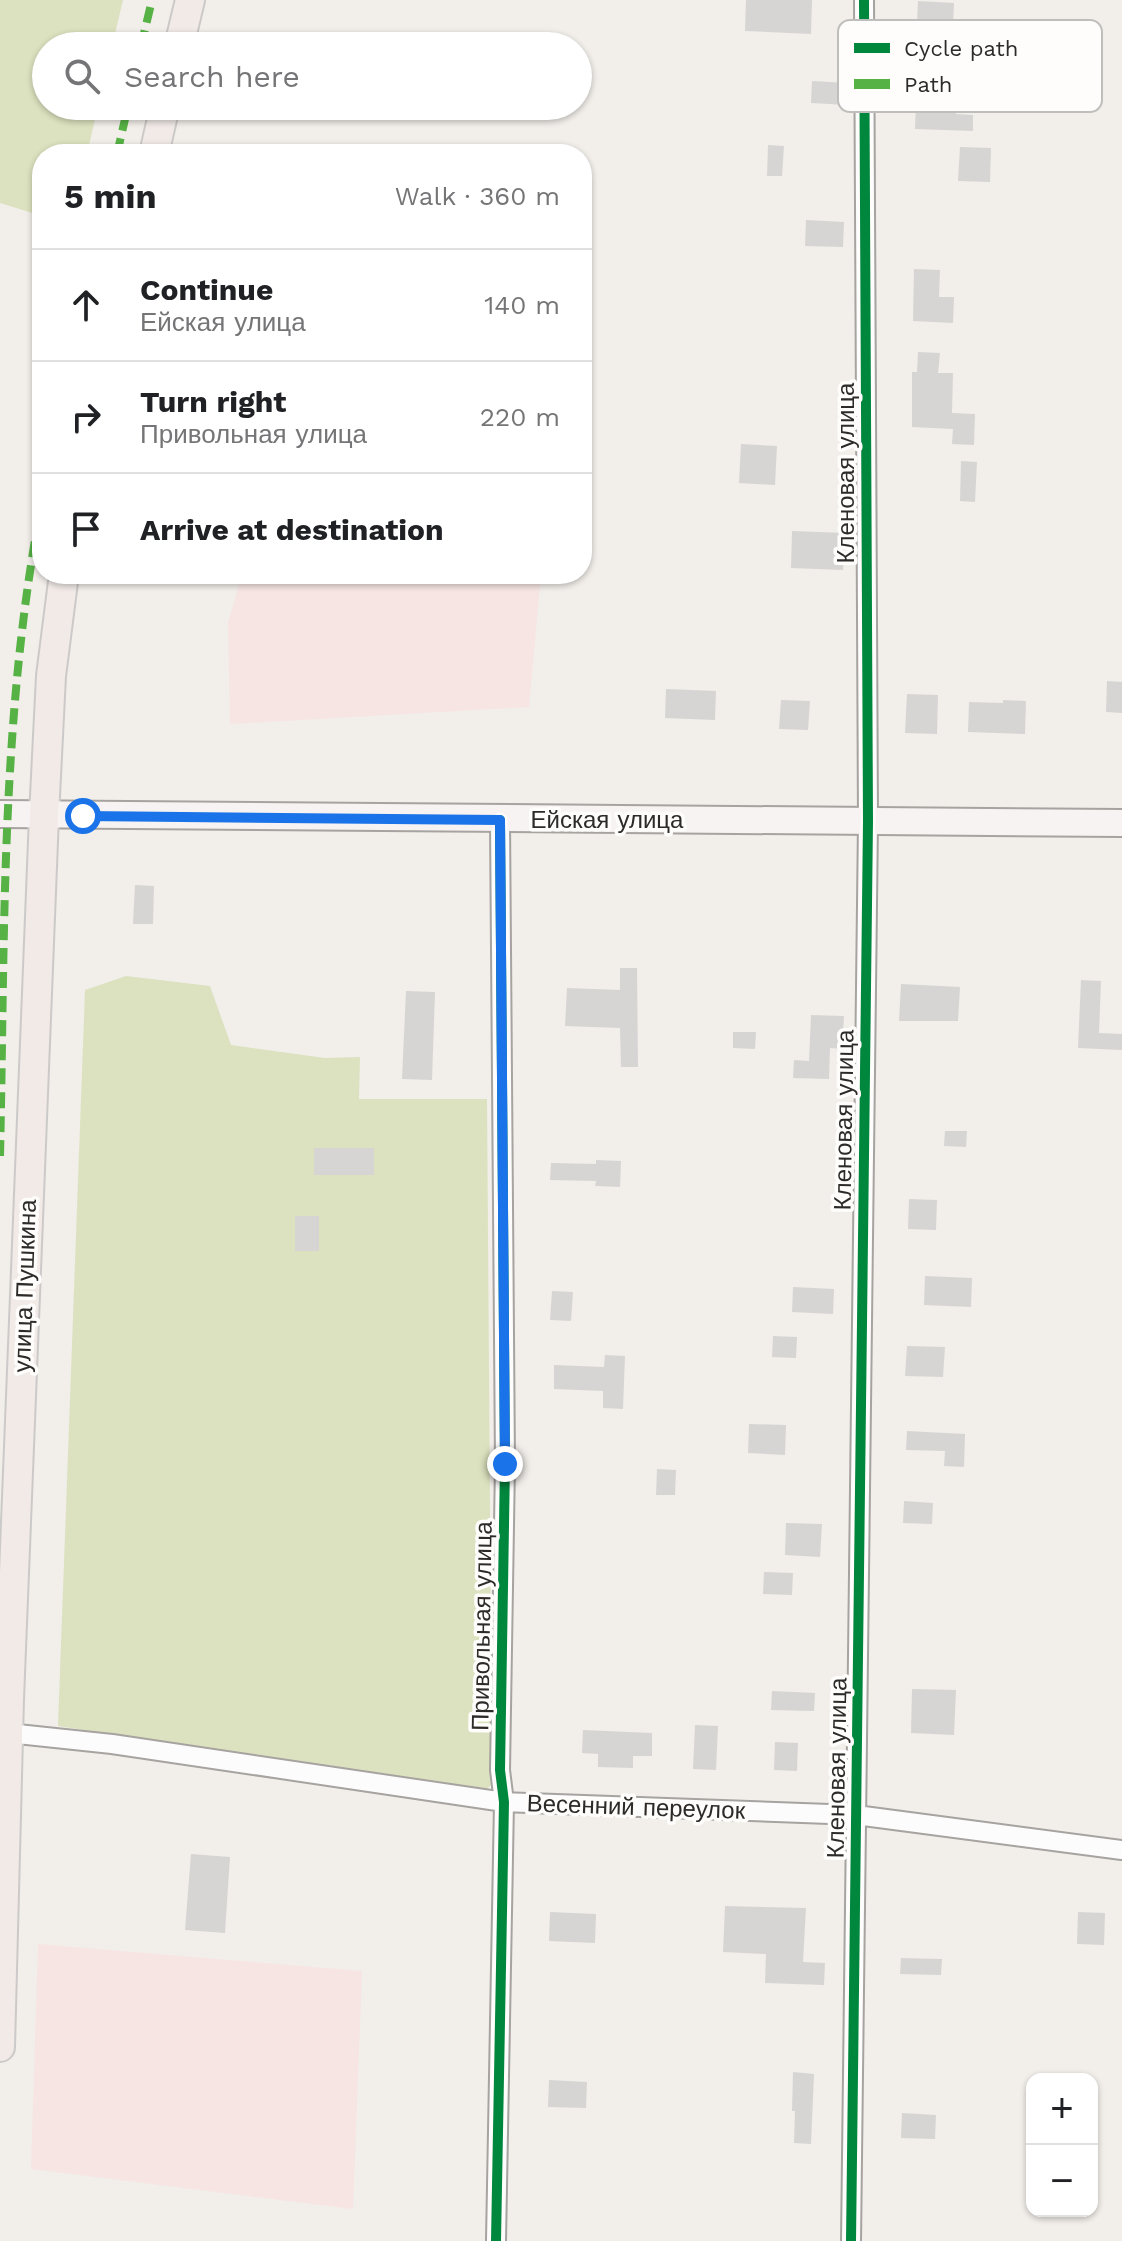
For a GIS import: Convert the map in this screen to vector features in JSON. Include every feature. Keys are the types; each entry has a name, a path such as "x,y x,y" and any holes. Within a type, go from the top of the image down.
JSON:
{"main road":[{"path":"182,32 190,0"},
{"path":"156,144 162,120"},
{"name":"улица Пушкина","path":"0,2047 8,1733 4,1698 51,676 63,584"}],"street":[{"name":"Кленовая улица","path":"864,0 864,20"},
{"name":"Кленовая улица","path":"851,2241 868,821 865,112"},
{"name":"Ейская улица","path":"0,814 1122,823"},
{"name":"Привольная улица","path":"496,2241 504,1802 500,1770 505,1464 500,820"},
{"name":"Весенний переулок","path":"8,1733 112,1744 504,1802 856,1815 1122,1850"}],"shaded area":[{"path":"239,584 540,584 529,707 230,724 228,623"},
{"path":"38,1944 362,1971 353,2209 31,2169"}],"green space":[{"path":"0,0 123,0 115,32 32,32 32,120 95,120 89,144 32,144 32,213 0,203"},
{"path":"126,976 210,986 231,1045 325,1058 360,1057 359,1099 487,1099 492,1784 484,1792 58,1726 85,990"}],"building":[{"path":"746,0 812,0 811,34 745,31"},
{"path":"918,1 954,3 953,20 917,20"},
{"path":"812,81 838,82 838,104 811,103"},
{"path":"916,112 973,115 973,131 915,129"},
{"path":"768,145 784,146 782,176 767,176"},
{"path":"960,147 991,148 990,182 958,181"},
{"path":"806,220 844,222 843,247 805,246"},
{"path":"914,269 940,270 939,297 954,297 953,323 913,321"},
{"path":"918,352 940,353 938,373 953,373 952,413 975,414 974,445 952,444 953,429 912,427 912,372 917,372"},
{"path":"741,444 777,446 775,485 739,483"},
{"path":"961,461 977,462 975,502 960,501"},
{"path":"792,531 845,533 843,570 791,568"},
{"path":"1107,681 1122,682 1122,713 1106,712"},
{"path":"666,689 716,691 715,720 665,718"},
{"path":"907,694 938,695 937,734 905,733"},
{"path":"781,700 810,701 808,730 779,729"},
{"path":"1003,700 1026,701 1025,734 968,732 969,702 1003,703"},
{"path":"135,885 154,886 153,924 133,924"},
{"path":"620,968 637,968 638,1067 621,1067 620,1028 565,1026 567,988 620,990"},
{"path":"1081,980 1101,981 1099,1033 1122,1034 1122,1050 1078,1048"},
{"path":"901,984 960,987 958,1021 899,1021"},
{"path":"406,991 435,992 432,1080 402,1079"},
{"path":"811,1015 844,1016 842,1049 830,1048 829,1079 793,1078 794,1060 809,1061"},
{"path":"733,1032 756,1032 755,1049 733,1048"},
{"path":"945,1131 967,1131 966,1147 944,1146"},
{"path":"314,1148 374,1148 374,1175 314,1175"},
{"path":"596,1160 621,1161 620,1187 595,1186 596,1181 550,1180 551,1163 596,1164"},
{"path":"909,1199 937,1200 936,1230 908,1229"},
{"path":"295,1216 319,1216 319,1251 295,1251"},
{"path":"925,1276 972,1278 971,1307 924,1305"},
{"path":"793,1287 834,1289 833,1314 792,1312"},
{"path":"552,1291 573,1292 571,1321 550,1320"},
{"path":"773,1336 797,1337 796,1358 772,1357"},
{"path":"907,1346 945,1347 943,1377 905,1376"},
{"path":"605,1355 625,1356 623,1409 603,1408 603,1391 554,1389 554,1365 604,1367"},
{"path":"749,1424 786,1425 785,1455 748,1453"},
{"path":"907,1431 965,1434 964,1467 944,1466 945,1451 906,1450"},
{"path":"657,1469 676,1470 675,1495 656,1495"},
{"path":"904,1501 933,1503 932,1524 903,1523"},
{"path":"786,1523 822,1524 820,1557 785,1555"},
{"path":"764,1572 793,1573 792,1595 763,1594"},
{"path":"912,1689 956,1690 954,1735 911,1733"},
{"path":"772,1691 815,1693 814,1711 771,1710"},
{"path":"695,1725 718,1726 716,1770 693,1769"},
{"path":"583,1730 652,1733 652,1756 633,1756 633,1768 598,1767 598,1754 582,1753"},
{"path":"775,1742 798,1743 797,1771 774,1770"},
{"path":"191,1854 230,1857 225,1933 185,1930"},
{"path":"725,1906 806,1908 803,1962 825,1963 824,1985 765,1983 766,1954 723,1952"},
{"path":"550,1912 596,1914 595,1943 549,1941"},
{"path":"1078,1912 1105,1913 1104,1945 1077,1944"},
{"path":"901,1958 942,1959 941,1975 900,1974"},
{"path":"793,2072 814,2074 811,2144 794,2143"},
{"path":"549,2080 587,2082 586,2108 548,2107"},
{"path":"902,2113 936,2115 935,2139 901,2138"}],"marked path":[{"path":"144,32 152,0"},
{"path":"119,144 125,120"},
{"path":"0,1156 7,828 18,664 32,560"}],"cycle path":[{"path":"864,0 864,20"},
{"path":"851,2241 868,821 865,112"},
{"path":"496,2241 504,1802 500,1770 505,1464 500,820"}],"route":[{"path":"83,816 500,820 505,1464"}]}
